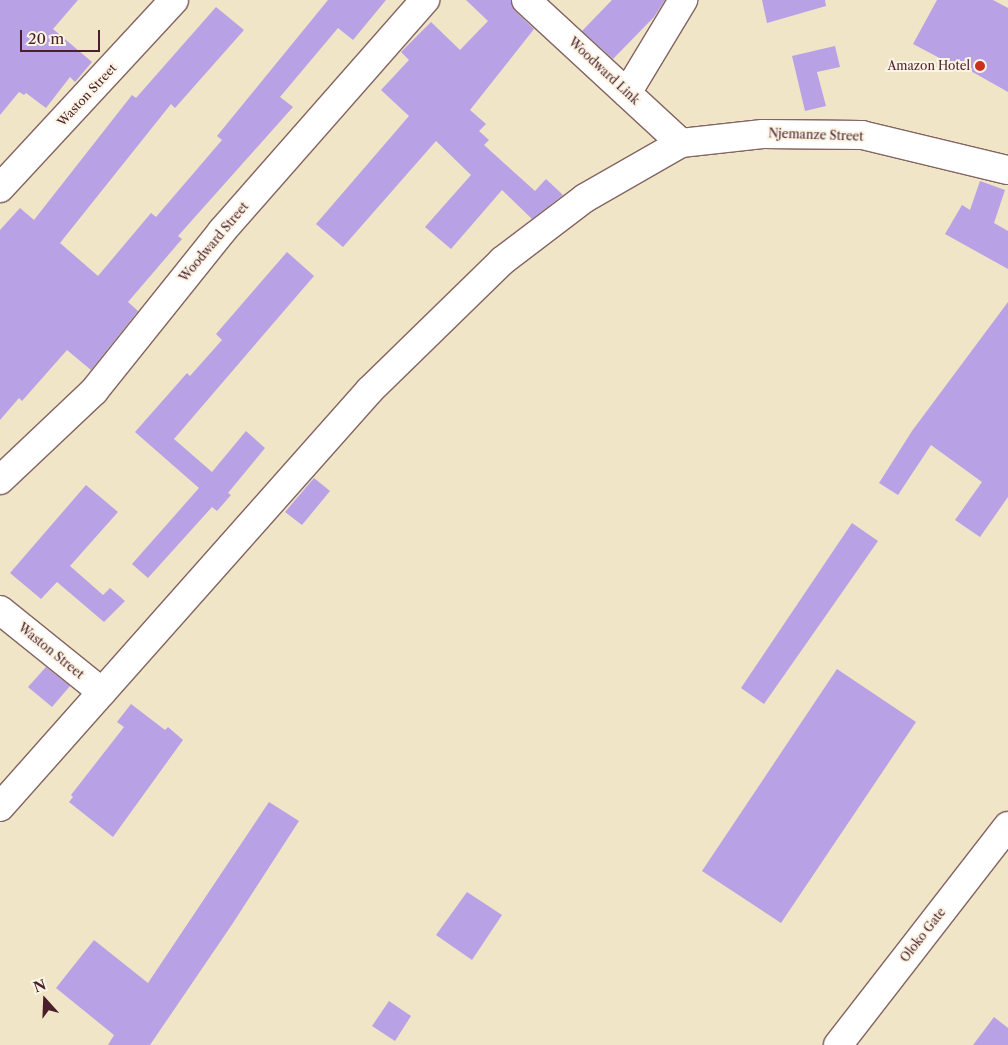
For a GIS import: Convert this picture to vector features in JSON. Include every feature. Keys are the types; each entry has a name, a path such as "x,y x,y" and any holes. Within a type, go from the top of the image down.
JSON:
{"street":[{"name":"Waston Street","path":"0,188 174,0"},
{"name":"Woodward Street","path":"0,480 94,391 222,231 425,0"},
{"name":"Woodward Link","path":"526,0 681,143"},
{"path":"627,93 683,0"},
{"name":"Njemanze Street","path":"681,143 763,134 862,135 1008,170"},
{"path":"0,807 370,390 467,292 509,255 585,198 681,143"},
{"name":"Waston Street","path":"0,610 102,692"},
{"name":"Oloko Gate","path":"838,1045 1008,826"}],"building":[{"path":"0,0 78,0 53,29 92,62 75,82 70,77 46,108 26,93 24,95 19,92 0,115"},
{"path":"328,0 386,0 353,40 338,28 280,97 293,107 178,236 182,239 128,302 138,311 91,370 67,350 22,401 19,398 0,420 0,230 20,208 34,220 132,95 136,98 216,7 244,30 175,108 171,104 60,243 98,276 151,213 156,217 222,140 217,136"},
{"path":"466,0 511,0 515,11 534,29 470,110 486,124 479,131 489,140 484,145 535,191 546,179 563,195 532,219 502,190 451,249 425,227 471,175 436,141 343,247 316,224 409,116 381,90 409,60 401,52 431,22 460,50 488,21"},
{"path":"612,0 665,0 654,17 613,59 582,31"},
{"path":"762,0 825,0 826,6 767,23"},
{"path":"937,0 993,0 1008,8 1008,92 953,61 951,64 913,44"},
{"path":"835,46 840,67 817,72 826,106 805,111 792,56"},
{"path":"980,181 1005,190 994,223 1008,231 1008,269 945,234 962,205 970,210"},
{"path":"287,252 314,276 174,439 212,472 246,431 265,448 228,493 231,495 217,511 212,507 148,578 132,564 199,488 135,432 187,373 190,376 222,340 216,334"},
{"path":"1008,302 1008,497 980,537 955,520 982,482 931,445 898,495 879,483 912,431"},
{"path":"314,478 330,491 302,525 285,512"},
{"path":"86,485 118,512 70,566 103,595 110,588 125,601 104,622 57,582 41,599 10,573"},
{"path":"852,523 878,541 764,704 741,688"},
{"path":"46,667 70,686 52,707 28,687"},
{"path":"837,669 916,722 781,923 702,871"},
{"path":"131,704 165,730 168,727 183,740 113,837 69,802 73,797 71,795 124,727 117,722"},
{"path":"269,802 299,821 231,926 150,1045 108,1045 114,1035 56,988 94,940 148,983"},
{"path":"467,892 502,915 472,960 436,935"},
{"path":"389,1001 411,1016 395,1041 372,1026"},
{"path":"994,1017 1008,1028 1008,1045 973,1045"}],"place":[{"name":"Amazon Hotel","path":"980,66"}]}
